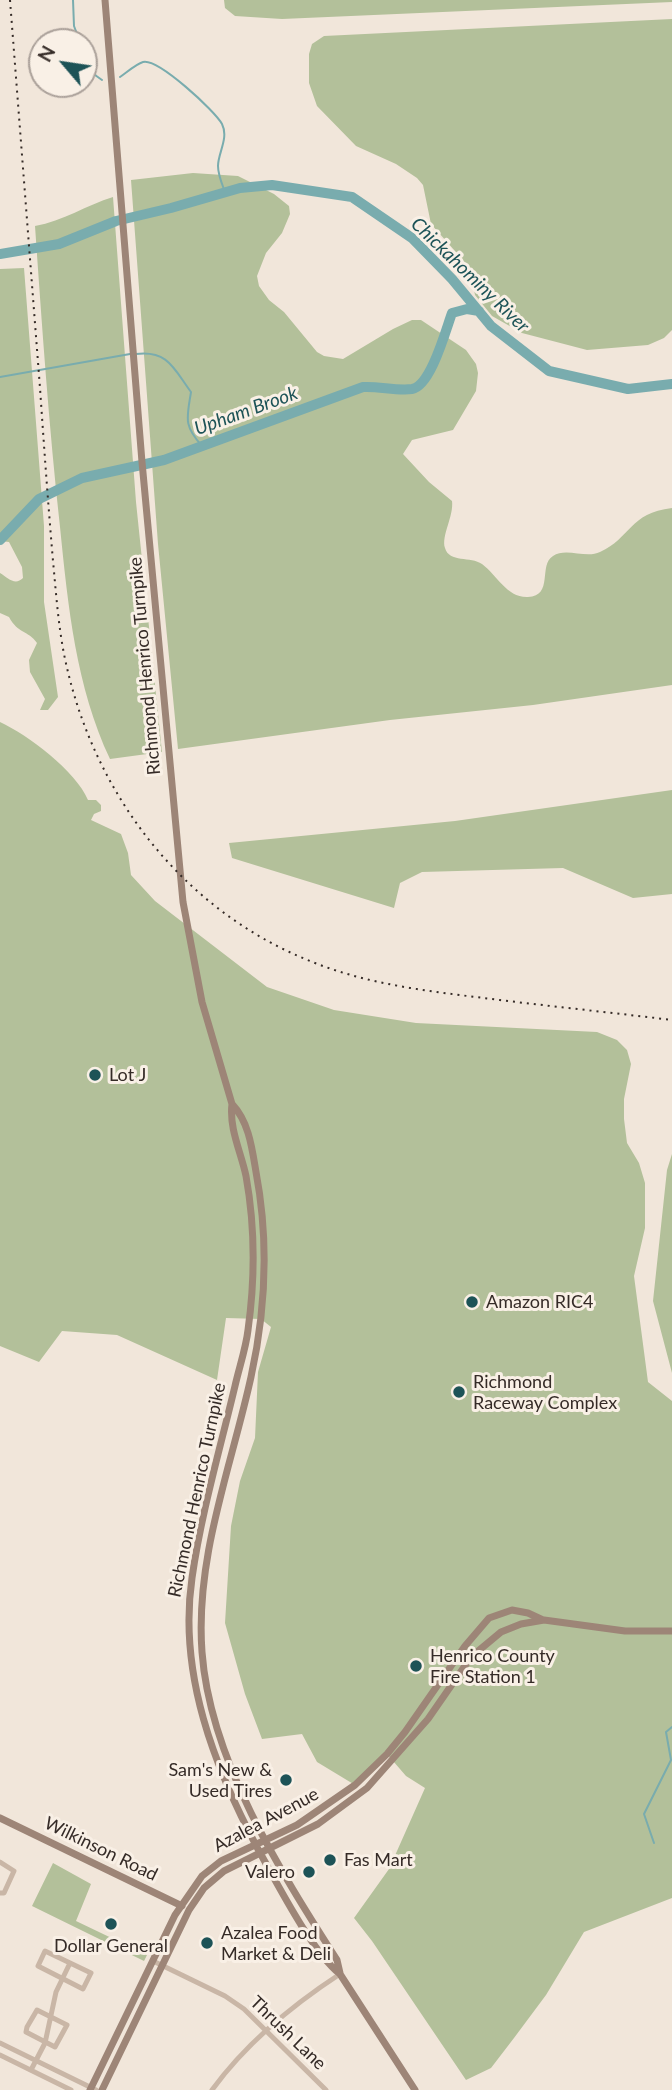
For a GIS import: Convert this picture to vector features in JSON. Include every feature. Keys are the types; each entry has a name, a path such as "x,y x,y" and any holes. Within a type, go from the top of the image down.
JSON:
{"main road":[{"name":"Richmond Henrico Turnpike","path":"105,0 142,465 183,902 202,1002 232,1104 230,1117 246,1177 253,1252 248,1330 192,1577 188,1625 194,1678 202,1716 224,1780 260,1853 300,1921 331,1966 340,1974 415,2090"},
{"name":"Richmond Henrico Turnpike","path":"232,1104 241,1114 250,1140 260,1197 265,1268 261,1319 251,1377 223,1483 204,1572 202,1655 211,1704 234,1773 265,1840 337,1960 340,1974"},
{"name":"Azalea Avenue","path":"92,2089 180,1905 194,1886 212,1867 318,1812 373,1769 405,1732 465,1646 489,1618 512,1610 544,1620 625,1631 672,1631"},
{"name":"Azalea Avenue","path":"102,2090 189,1910 204,1888 218,1875 318,1824 354,1800 378,1778 428,1719 471,1657 493,1637 521,1624 544,1620"},
{"name":"Wilkinson Road","path":"0,1818 189,1910"}],"street":[{"path":"0,1862 14,1871 4,1894 0,1893"},
{"path":"45,1951 70,1963 91,1973 83,1989 37,1966 45,1951"},
{"name":"Thrush Lane","path":"153,1961 235,2002 267,2030 326,2090"},
{"path":"31,2070 45,2043 56,1992 70,1963"},
{"path":"212,2090 235,2062 286,2011 340,1974"},
{"path":"39,2010 65,2023 67,2027 55,2047 45,2043 27,2034 26,2030 35,2011 39,2010"},
{"path":"0,2043 92,2089"},
{"path":"0,2055 71,2090"}],"green space":[{"path":"224,0 672,2 282,19 235,16 225,8"},
{"path":"672,19 672,330 664,338 648,345 587,350 522,333 492,316 475,295 470,268 431,224 423,185 396,164 356,146 317,106 309,83 309,54 312,44 324,36"},
{"path":"193,173 238,176 274,194 289,206 290,214 282,233 266,253 257,276 259,286 269,300 284,312 317,352 343,359 393,329 412,320 421,320 466,350 476,364 476,391 453,430 412,440 403,454 429,482 452,501 444,543 451,556 482,564 508,590 528,597 541,591 546,566 553,556 600,552 618,540 638,520 672,508 672,685 178,749 158,544 131,180"},
{"path":"113,197 136,502 162,752 110,759 98,732 81,675 70,616 52,452 35,226"},
{"path":"24,268 44,526 44,602 58,697 48,710 40,710 45,699 30,672 29,660 37,643 9,617 0,613 0,573 14,581 23,578 22,567 9,542 0,541 0,269"},
{"name":"Richmond Raceway Complex","path":"0,722 50,755 73,777 88,800 96,800 101,805 101,811 94,814 91,820 121,834 128,853 131,875 155,901 267,987 334,1010 416,1023 597,1032 617,1040 627,1050 631,1064 624,1099 627,1143 639,1163 645,1183 645,1228 634,1276 648,1382 672,1401 672,1898 584,1932 546,1995 491,2068 466,2080 354,1918 389,1869 425,1788 406,1776 387,1754 355,1785 317,1762 302,1734 262,1739 245,1694 225,1623 231,1526 240,1481 255,1438 258,1372 271,1327 261,1319 226,1318 217,1380 117,1335 62,1331 39,1362 0,1346"},
{"path":"672,790 672,894 633,898 563,868 422,872 400,883 394,908 232,858 229,843 455,821"},
{"path":"672,1154 672,1373 653,1301 667,1170"},
{"path":"53,1863 91,1884 76,1921 147,1955 144,1961 32,1906"}],"waterway":[{"path":"73,0 75,28"},
{"path":"120,77 140,63 150,63 173,76 217,117 224,129 218,166 225,192"},
{"path":"98,77 102,80"},
{"name":"Chickahominy River","path":"0,254 59,244 116,221 240,188 272,185 352,197 412,238 452,279 491,326 549,371 628,389 672,384"},
{"name":"Upham Brook","path":"0,540 39,499 82,478 164,460 363,387 412,389 419,386 431,368 452,313 467,309 479,311"},
{"path":"0,377 130,354"},
{"path":"136,354 163,358 180,376 191,392 189,427 202,446"},
{"path":"654,1843 644,1814 671,1760 666,1732 672,1727"}],"railway":[{"path":"10,0 60,631 77,704 96,752 119,797 148,839 182,877 221,910 263,938 310,961 356,977 404,987 672,1020"}],"place":[{"name":"Lot J","path":"95,1075"},
{"name":"Amazon RIC4","path":"472,1302"},
{"name":"Richmond Raceway Complex","path":"459,1392"},
{"name":"Henrico County Fire Station 1","path":"416,1666"},
{"name":"Sam's New & Used Tires","path":"286,1780"},
{"name":"Fas Mart","path":"330,1860"},
{"name":"Valero","path":"309,1872"},
{"name":"Dollar General","path":"111,1924"},
{"name":"Azalea Food Market & Deli","path":"207,1943"}]}
